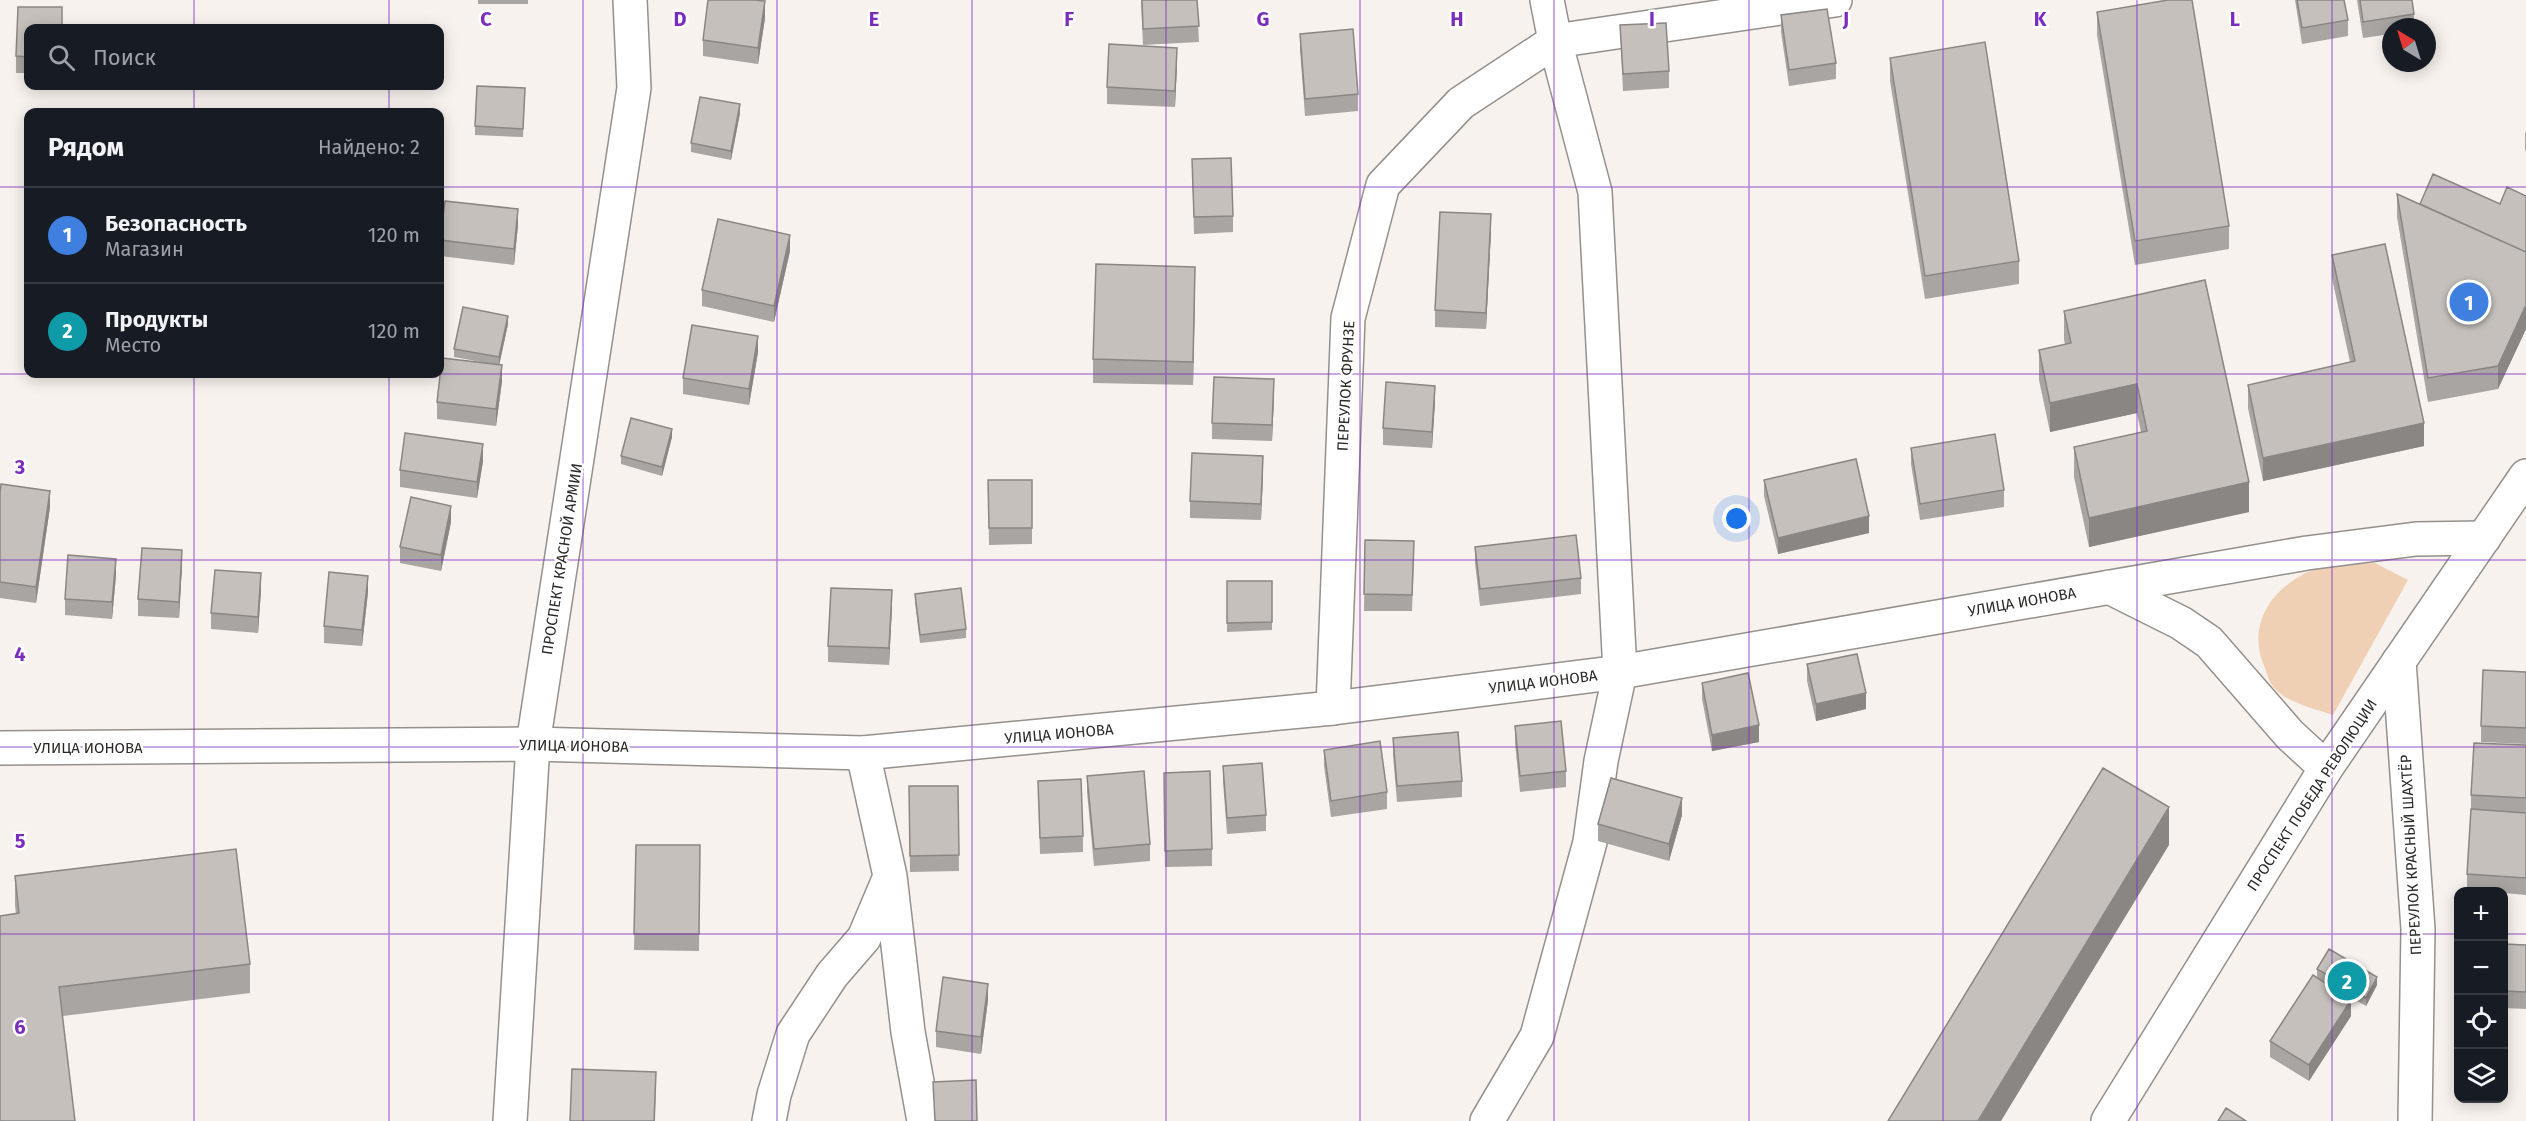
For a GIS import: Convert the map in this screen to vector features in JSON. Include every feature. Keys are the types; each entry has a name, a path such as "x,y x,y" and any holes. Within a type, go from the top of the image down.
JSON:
{"street":[{"name":"ПРОСПЕКТ КРАСНОЙ АРМИИ","path":"510,1121 533,744 634,88 630,0"},
{"path":"1487,1121 1537,1036 1590,842 1601,761 1620,672 1595,192 1555,41 1547,0"},
{"path":"1555,41 1835,0"},
{"name":"ПЕРЕУЛОК ФРУНЗЕ","path":"1333,708 1348,318 1383,185 1461,103 1555,41"},
{"name":"ПРОСПЕКТ ПОБЕДА РЕВОЛЮЦИИ","path":"2108,1121 2326,768 2526,476"},
{"name":"УЛИЦА ИОНОВА","path":"0,748 533,744 863,753 1333,708 1620,672 2307,553 2405,540 2484,538"},
{"path":"2109,587 2181,623 2209,642 2289,735 2326,768"},
{"name":"ПЕРЕУЛОК КРАСНЫЙ ШАХТЁР","path":"2398,660 2418,929 2415,1121"},
{"path":"863,753 890,876 908,1032 924,1121"},
{"path":"769,1121 774,1095 793,1034 832,975 864,938 890,876"}],"shaded area":[{"path":"2375,563 2408,580 2333,715 2302,705 2281,694 2270,682 2259,651 2262,618 2270,604 2293,580 2308,572 2331,565"}],"building":[{"path":"708,0 765,1 758,48 703,40"},
{"path":"1142,0 1197,0 1199,26 1143,29"},
{"path":"2168,0 2192,0 2229,226 2135,241 2097,12"},
{"path":"2297,0 2344,0 2348,20 2302,28"},
{"path":"2360,0 2412,0 2414,14 2363,22"},
{"path":"18,7 62,7 62,24 24,24 24,57 16,56"},
{"path":"1827,9 1836,63 1789,70 1781,15"},
{"path":"1666,23 1669,71 1623,74 1620,25"},
{"path":"1353,29 1358,94 1305,99 1300,34"},
{"path":"1985,42 2019,261 1925,276 1890,58"},
{"path":"1109,44 1177,48 1175,91 1107,87"},
{"path":"477,86 525,88 523,129 475,126"},
{"path":"700,97 740,104 731,151 691,143"},
{"path":"1231,158 1233,216 1194,217 1192,159"},
{"path":"2433,174 2500,204 2507,187 2526,196 2526,252 2420,204"},
{"path":"2397,194 2526,252 2526,305 2498,366 2428,378"},
{"path":"445,201 518,209 514,249 444,240"},
{"path":"1440,212 1491,214 1486,313 1435,310"},
{"path":"718,219 790,235 774,306 702,290"},
{"path":"2385,244 2424,423 2263,458 2248,385 2355,361 2332,255"},
{"path":"1096,264 1195,267 1193,362 1093,359"},
{"path":"2205,280 2249,482 2089,518 2074,447 2147,431 2137,384 2050,403 2039,350 2071,343 2064,311"},
{"path":"463,307 508,316 499,357 454,349"},
{"path":"692,325 758,336 749,389 683,378"},
{"path":"444,358 502,365 496,409 437,402 440,378 444,378"},
{"path":"1214,377 1274,379 1272,425 1212,423"},
{"path":"1386,382 1435,386 1432,432 1383,428"},
{"path":"631,418 672,429 662,467 621,456"},
{"path":"405,433 483,444 477,482 400,470"},
{"path":"1995,434 2004,490 1920,504 1911,448"},
{"path":"1192,453 1263,456 1261,504 1190,501"},
{"path":"1856,459 1869,516 1778,538 1764,480"},
{"path":"988,480 1032,480 1032,528 989,528"},
{"path":"1,484 50,491 36,587 0,582"},
{"path":"411,497 451,506 441,555 400,547"},
{"path":"1576,535 1581,578 1480,589 1475,547"},
{"path":"1365,540 1414,541 1412,595 1364,594"},
{"path":"142,548 182,550 179,602 138,599"},
{"path":"68,555 116,559 112,602 65,599"},
{"path":"215,570 261,573 258,617 211,613"},
{"path":"329,572 368,576 362,630 324,626"},
{"path":"1227,581 1272,581 1272,622 1227,623"},
{"path":"831,588 892,590 889,648 828,646"},
{"path":"961,588 966,629 920,635 915,594"},
{"path":"1857,654 1866,693 1816,704 1807,664"},
{"path":"2483,670 2526,672 2526,728 2481,726"},
{"path":"1748,673 1759,725 1712,735 1702,683"},
{"path":"1561,721 1566,771 1520,776 1515,726"},
{"path":"1458,732 1462,781 1397,786 1393,738"},
{"path":"1380,741 1387,792 1331,801 1324,750"},
{"path":"2474,743 2526,745 2526,798 2471,795"},
{"path":"1262,763 1266,815 1227,818 1223,766"},
{"path":"2103,768 2169,807 1978,1121 1888,1121"},
{"path":"1144,771 1150,844 1094,849 1087,776"},
{"path":"1210,771 1212,849 1165,851 1164,773"},
{"path":"1611,778 1682,798 1669,844 1598,824"},
{"path":"1081,779 1083,836 1040,838 1038,781"},
{"path":"909,786 958,786 959,855 910,856"},
{"path":"2471,809 2526,813 2526,878 2467,874"},
{"path":"636,845 700,845 699,934 634,934"},
{"path":"236,849 250,964 59,987 75,1121 0,1121 0,916 19,913 15,876"},
{"path":"2508,944 2526,945 2526,992 2508,991"},
{"path":"2329,949 2377,977 2366,998 2317,969"},
{"path":"2313,975 2351,1000 2309,1065 2270,1041"},
{"path":"943,977 988,984 981,1037 936,1031"},
{"path":"572,1069 656,1072 654,1121 570,1121"},
{"path":"976,1080 977,1121 935,1121 933,1082"},
{"path":"2226,1108 2246,1121 2218,1121"}],"place":[{"name":"Безопасность","path":"2469,302"},
{"name":"Продукты","path":"2347,981"}]}
